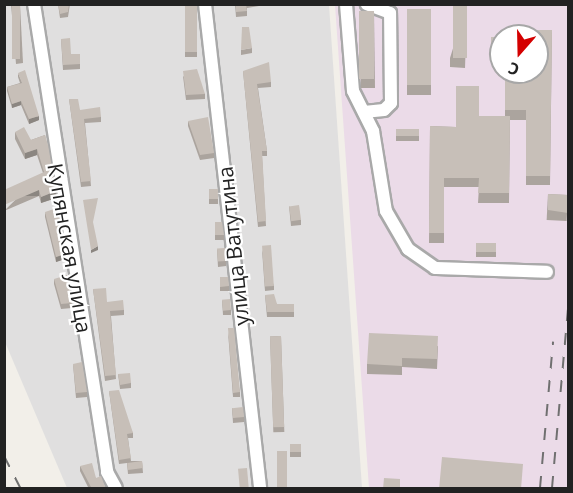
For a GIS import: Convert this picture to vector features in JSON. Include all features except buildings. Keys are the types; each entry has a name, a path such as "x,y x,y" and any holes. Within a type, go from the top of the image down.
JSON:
{"street":[{"name":"Купянская улица","path":"34,4 107,472 116,489"},
{"name":"улица Ватутина","path":"206,4 260,489"},
{"path":"346,4 349,72 373,131 386,211 408,249 435,268 546,272"},
{"path":"364,112 384,110 391,103 390,13 367,4"}],"shaded area":[{"path":"5,5 329,5 362,488 67,488 5,342"},
{"path":"335,5 568,5 568,488 369,488"}],"railway":[{"path":"552,488 568,310"},
{"path":"540,488 553,342"},
{"path":"4,456 20,488"}]}
